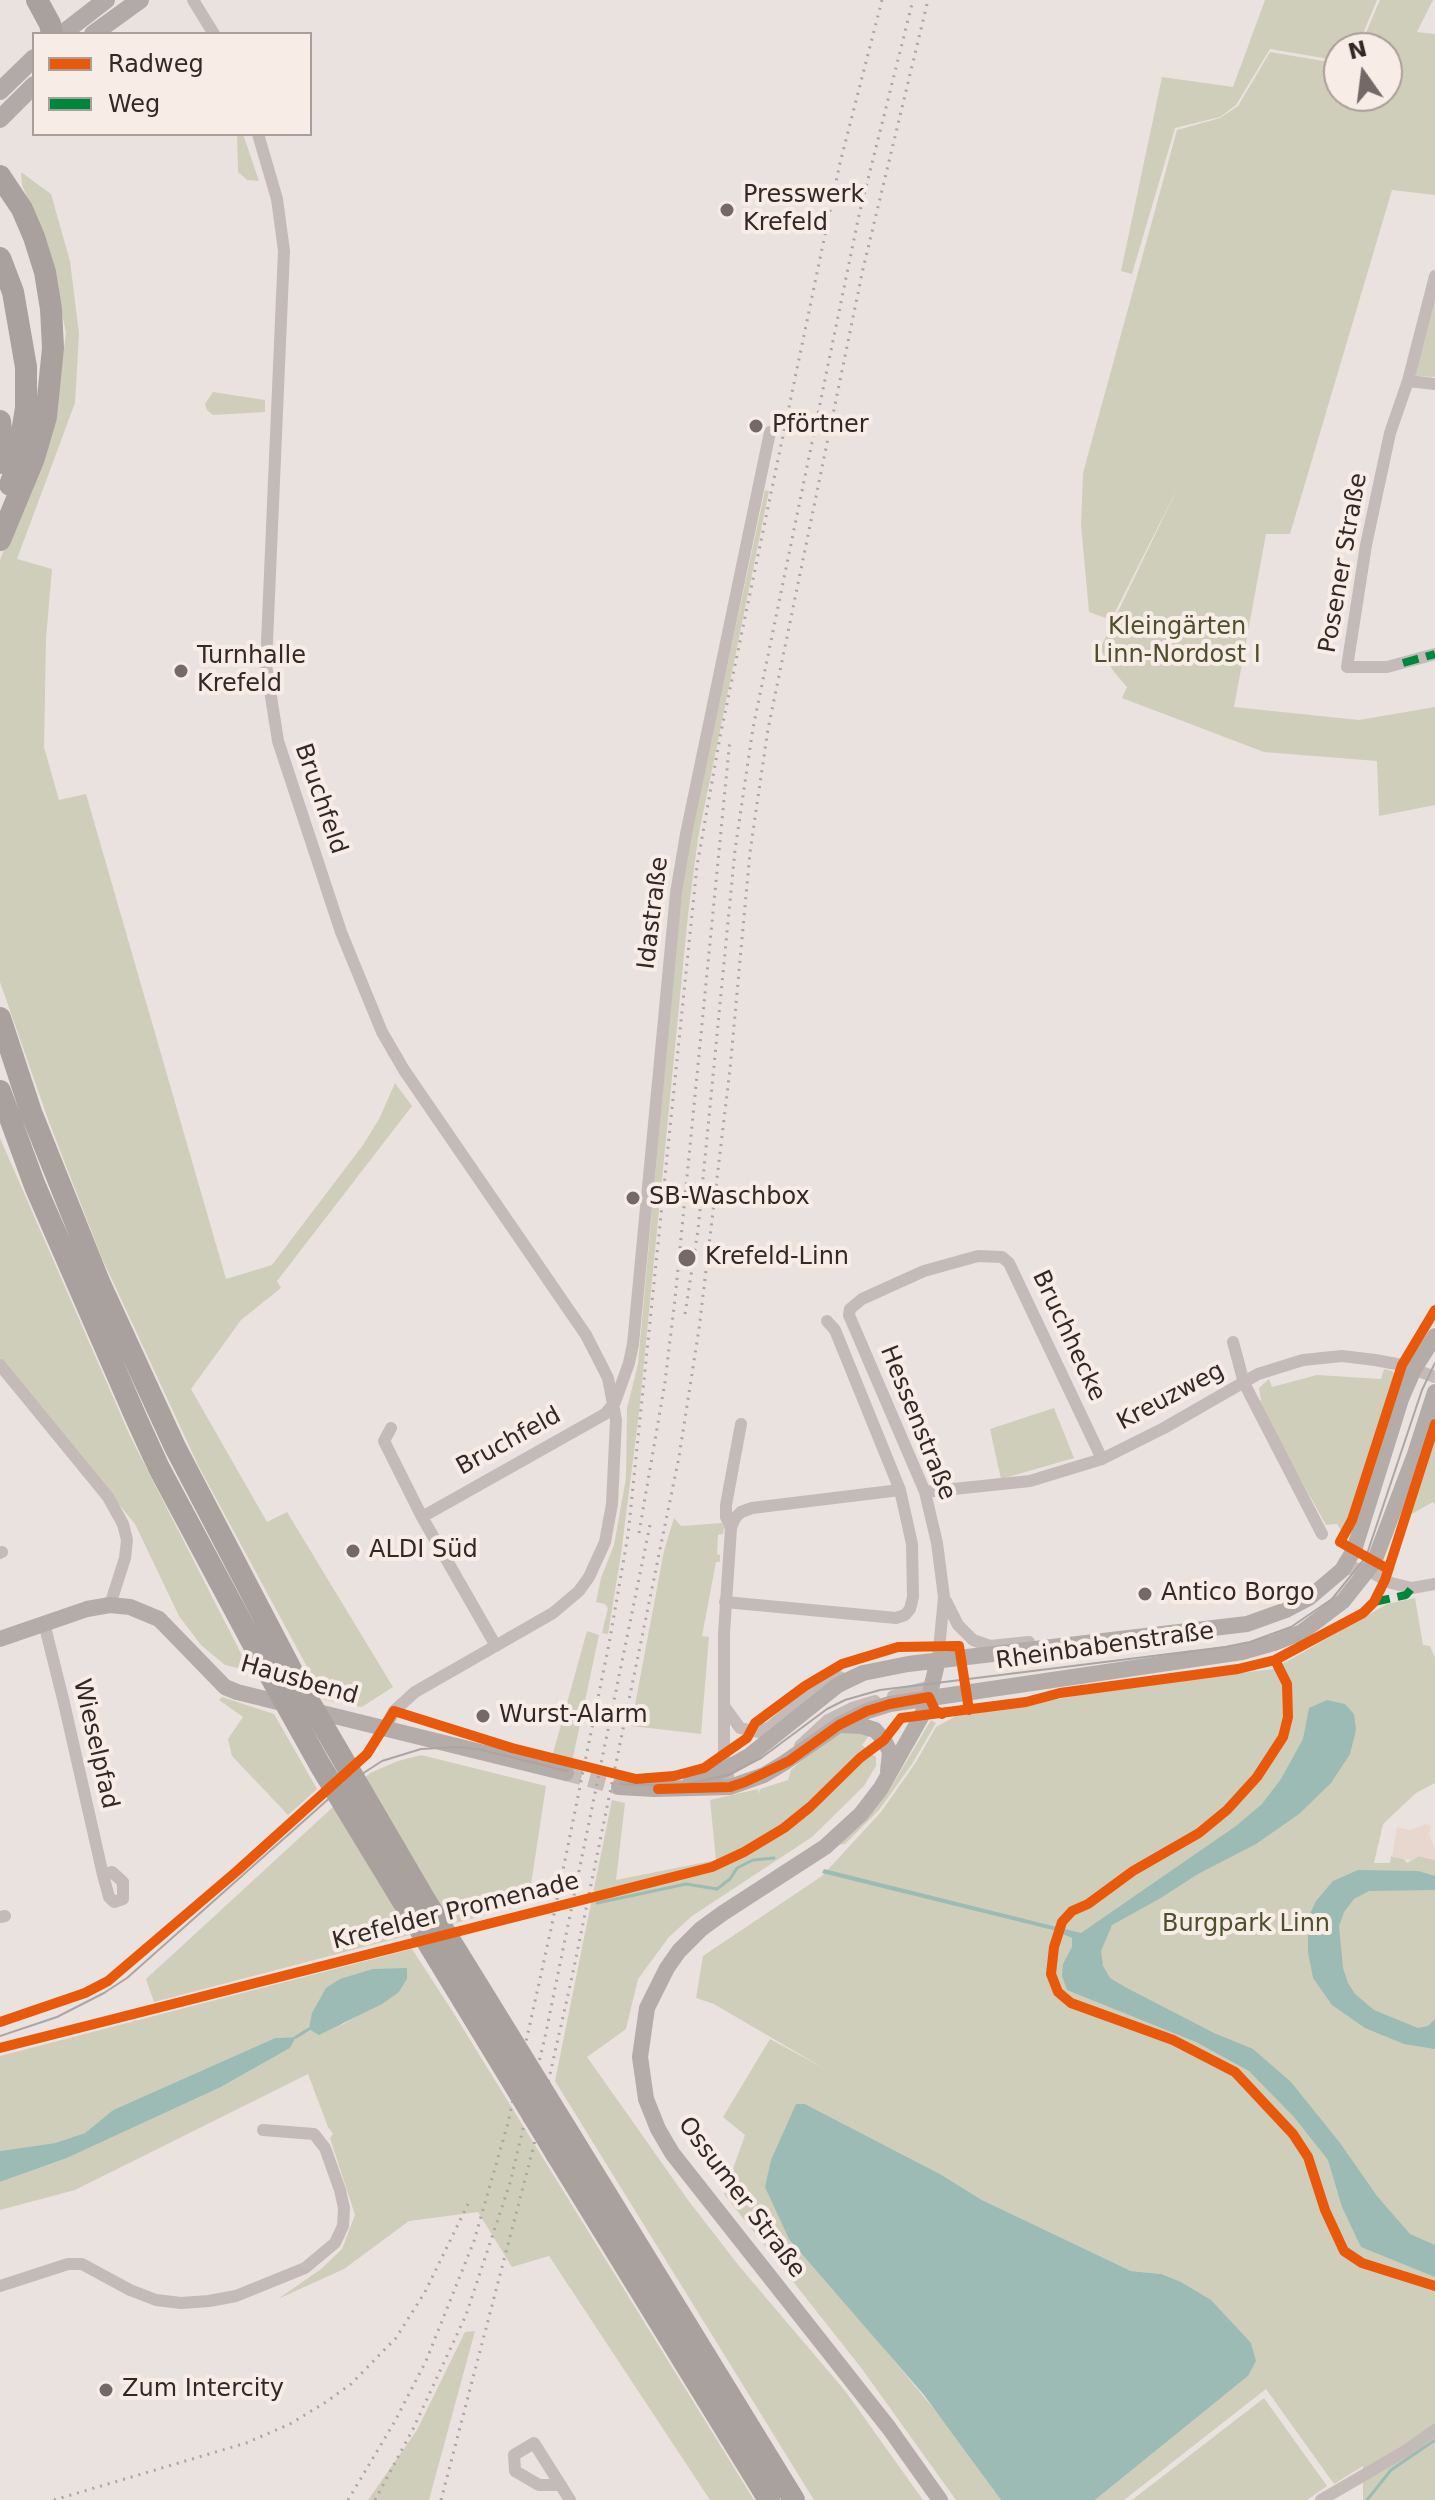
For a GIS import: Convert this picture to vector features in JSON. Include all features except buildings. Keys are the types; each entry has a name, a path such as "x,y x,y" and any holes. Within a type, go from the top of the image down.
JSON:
{"highway":[{"path":"37,0 52,32"},
{"path":"0,176 22,209 45,272 53,348 46,417 34,458 0,540"},
{"path":"0,258 13,292 21,328 26,408 16,469 0,513"},
{"path":"0,421 0,463"},
{"path":"0,1018 31,1112 100,1284 175,1447 296,1679 425,1900 794,2500"},
{"path":"0,1091 35,1186 159,1468 268,1672 320,1765 769,2500"}],"main road":[{"path":"65,32 106,0"},
{"path":"96,32 140,0"},
{"path":"0,91 32,60"},
{"path":"0,119 32,87"},
{"path":"1342,1570 1354,1550 1401,1399 1414,1369 1435,1336"},
{"name":"Rheinbabenstraße","path":"657,1789 685,1785 726,1769 749,1756 838,1685 883,1668 933,1680 1255,1649 1302,1632 1343,1601 1369,1571 1388,1530 1435,1392"},
{"name":"Rheinbabenstraße","path":"657,1789 730,1787 764,1775 839,1725 933,1680 1043,1649 1247,1624 1266,1619 1309,1598 1342,1570"},
{"name":"Hausbend","path":"0,1639 87,1609 110,1605 130,1607 159,1619 225,1687 566,1773"},
{"name":"Ossumer Straße","path":"933,1680 888,1777 861,1814 825,1847 723,1913 679,1951 647,2008 642,2031 642,2077 646,2099 672,2153 889,2428 940,2500"},
{"path":"839,1725 875,1730 890,1752 888,1777"},
{"path":"619,1787 657,1789"}],"street":[{"path":"193,0 213,32"},
{"name":"Bruchfeld","path":"259,136 277,199 284,251 266,665 278,741 341,932 382,1032 404,1070 586,1335 608,1378 615,1402 617,1438 605,1542 598,1563 579,1591 560,1607 415,1692 394,1711 385,1729"},
{"path":"1434,276 1408,381 1435,384"},
{"name":"Posener Straße","path":"1408,381 1390,433 1347,667 1387,667 1435,654"},
{"name":"Idastraße","path":"615,1402 633,1344 681,863 770,432"},
{"name":"Bruchhecke","path":"849,1315 850,1309 862,1299 924,1271 978,1256 1002,1257 1009,1263 1102,1459"},
{"name":"Hessenstraße","path":"849,1315 925,1492 937,1543 944,1597 933,1680"},
{"path":"725,1602 896,1618 905,1615 913,1597 912,1544 900,1490 835,1330 827,1321"},
{"path":"1233,1342 1244,1383 1322,1534"},
{"name":"Kreuzweg","path":"925,1492 1030,1481 1102,1459 1270,1369 1303,1360 1342,1356 1386,1362 1435,1377"},
{"path":"0,1365 108,1497 123,1524 127,1540 125,1558 110,1605"},
{"name":"Bruchfeld","path":"422,1517 605,1414 615,1402"},
{"path":"731,1528 726,1517 726,1505 741,1424"},
{"path":"391,1428 384,1441 422,1517 496,1646"},
{"path":"730,1787 726,1769 723,1705 725,1602 731,1528 735,1518 752,1508 900,1490"},
{"path":"1342,1570 1355,1568 1369,1571 1391,1583 1412,1588 1435,1584"},
{"name":"Hessenstraße","path":"944,1597 958,1625 973,1640 990,1646 1029,1642 1043,1649"},
{"name":"Wieselpfad","path":"44,1623 103,1875"},
{"name":"Rheinbabenstraße","path":"933,1680 949,1666 1120,1647 1154,1636"},
{"path":"723,1705 740,1728 758,1732 770,1727 835,1679 859,1675"},
{"path":"784,1763 828,1720 852,1708 933,1680"},
{"path":"0,2286 68,2264 82,2264 130,2290 156,2300 181,2303 236,2296 305,2268 321,2258 339,2235 344,2208 340,2190 325,2148 314,2134 263,2130"},
{"path":"1321,2500 1435,2430"},
{"path":"561,2485 570,2500"}],"green space":[{"path":"1265,0 1377,0 1364,32 1323,32 1323,58 1270,49 1236,105 1220,117 1175,128 1132,274 1121,271 1162,77 1233,87"},
{"name":"Kleingärten Linn-Nordost I","path":"1380,0 1433,0 1417,32 1435,34 1435,195 1392,190 1290,534 1266,534 1234,707 1359,720 1435,707 1435,805 1379,816 1377,761 1264,752 1122,698 1127,687 1100,649 1179,485 1111,620 1089,612 1081,525 1083,473 1177,130 1220,118 1238,106 1270,52 1323,61 1323,112 1403,112 1403,32 1366,32"},
{"path":"237,136 244,136 259,181 247,180 238,172"},
{"path":"21,172 51,194 70,261 79,334 75,403 17,559 52,569 46,638 44,747 59,800 86,794 226,1279 272,1265 363,1145 395,1083 412,1106 277,1281 281,1288 241,1320 191,1389 267,1522 287,1512 393,1687 362,1707 325,1700 199,1467 101,1256 49,1122 0,982 0,560 54,425 66,333 48,245 22,185"},
{"path":"1435,289 1435,377 1416,376 1414,372"},
{"path":"213,392 265,400 265,412 213,415 205,404"},
{"path":"765,490 769,491 698,838 639,1413 608,1634 602,1633 608,1608 596,1602 601,1578 614,1545 626,1478 627,1408 638,1364 679,913 691,835"},
{"path":"0,1138 130,1436 250,1671 225,1665 201,1645 179,1616 135,1524 0,1358"},
{"path":"1384,1369 1395,1374 1343,1533 1337,1524 1326,1525 1258,1403 1261,1400 1259,1388 1269,1379 1272,1387 1317,1375 1381,1379"},
{"path":"1054,1408 1074,1458 1001,1479 990,1429"},
{"path":"1435,1430 1435,1505 1433,1502 1406,1517"},
{"path":"674,1518 681,1526 722,1523 724,1528 723,1534 718,1535 717,1554 720,1555 720,1562 716,1562 702,1636 709,1637 701,1734 631,1726 664,1551"},
{"name":"Burgpark Linn","path":"1415,1598 1423,1645 1430,1646 1435,1658 1435,1783 1416,1793 1383,1824 1374,1863 1390,1863 1391,1856 1404,1859 1407,1863 1419,1856 1435,1860 1435,2500 1363,2500 1363,2466 1334,2484 1266,2389 1124,2500 1095,2500 1248,2376 1161,2274 1131,2271 982,2200 940,2174 805,2104 796,2104 867,2328 943,2420 1001,2500 956,2500 862,2369 724,2194 745,2135 723,2117 770,2039 825,2069 714,2004 696,1998 703,1956 822,1876 881,1812 936,1727 956,1716 1147,1684 1274,1669 1387,1604"},
{"path":"587,1631 599,1635 572,1762 552,1757"},
{"path":"222,1697 274,1714 317,1789 288,1815 232,1756 228,1739 243,1717 219,1700"},
{"path":"931,1720 936,1723 879,1810 845,1844 838,1845 890,1789"},
{"path":"852,1730 871,1733 862,1745 876,1757 876,1766 864,1786 812,1837 692,1916 669,1937 638,1979 626,2029 587,2057 688,2200 739,2266 846,2392 923,2500 814,2500 555,2081 612,1800 625,1803 616,1880 716,1860 710,1800 758,1789 759,1794 760,1789 788,1780 791,1770 810,1753 838,1734"},
{"path":"421,1755 546,1786 528,1904 154,2002 146,1979 370,1773"},
{"path":"412,1949 754,2500 710,2500 549,2256 512,2267 478,2212 409,2221 344,2269 278,2299 321,2269 342,2249 355,2215 330,2138 333,2134 308,2074 75,2190 0,2210 0,2182 67,2158 221,2087 290,2048 295,2037 275,2038 113,2110 85,2133 55,2143 0,2151 0,2056","holes":["406,1968 407,1979 399,1992 340,2026"]},
{"path":"475,2331 429,2500 368,2500 417,2430 465,2332"},
{"path":"1264,2398 1327,2486 1307,2500 1132,2500"}],"shaded area":[{"path":"1426,1824 1431,1826 1429,1835 1435,1849 1435,1860 1419,1856 1411,1860 1392,1857 1397,1827 1410,1830"}],"water":[{"path":"1327,1700 1345,1704 1354,1714 1356,1730 1350,1754 1331,1783 1299,1814 1256,1844 1112,1925 1101,1951 1103,1966 1110,1978 1125,1987 1214,2033 1253,2049 1291,2082 1377,2196 1410,2234 1435,2245 1435,2277 1361,2247 1342,2207 1328,2160 1294,2117 1249,2071 1196,2042 1067,1990 1062,1976 1063,1964 1072,1947 1072,1938 1053,1930 822,1873 824,1869 1081,1933 1236,1826 1262,1804 1281,1779 1303,1739 1309,1708"},
{"path":"1358,1870 1418,1871 1435,1876 1435,1890 1369,1891 1354,1899 1344,1912 1339,1926 1343,1968 1355,1994 1374,2010 1418,2028 1428,2026 1435,2019 1435,2049 1404,2044 1365,2028 1332,2005 1313,1978 1308,1952 1308,1918 1316,1901 1333,1881"},
{"path":"407,1968 407,1979 399,1992 382,2004 319,2035 309,2029 312,2013 326,1988 340,1979 373,1969"},
{"path":"296,2037 290,2048 221,2087 67,2158 0,2182 0,2151 55,2143 85,2133 113,2110 275,2038"},
{"path":"796,2104 805,2104 940,2174 982,2200 1131,2271 1161,2274 1211,2300 1251,2343 1256,2361 1248,2376 1095,2500 1001,2500 924,2395 789,2239 765,2187 771,2160"}],"waterway":[{"path":"597,1903 686,1884 717,1889 730,1879 737,1868 753,1860 774,1858"},
{"path":"296,2037 309,2029"},
{"path":"1367,2500 1391,2470 1435,2440"}],"tunnel":[{"path":"566,1773 619,1787"}],"tram line":[{"path":"620,1784 678,1786 728,1775 761,1758 827,1709 880,1690 1225,1647 1250,1642 1291,1627 1332,1599 1366,1557 1422,1390 1435,1363"},
{"path":"0,2036 57,2017 127,1978 342,1787 382,1761 421,1749 457,1747 478,1749 567,1771"}],"railway":[{"path":"348,2500 426,2361 474,2241 508,2123 551,1929 628,1535 697,866 720,737 840,163 882,0"},
{"path":"685,1314 698,1230 735,850 753,728 859,215 913,0"},
{"path":"441,2500 533,2149 572,1977 679,1457 699,1329 730,1069 750,852 768,729 863,269 928,0"},
{"path":"639,1533 665,1382 675,1299 730,739"},
{"path":"375,2500 413,2429 466,2315 510,2183 545,2037 651,1520"},
{"path":"54,2500 246,2443 290,2424 326,2402 351,2384 396,2338 425,2292 468,2204"}],"marked path":[{"path":"1403,663 1435,654"},
{"path":"1374,1602 1406,1595 1412,1588"}],"cycle path":[{"path":"1388,1569 1340,1542 1352,1520 1402,1365 1435,1310"},
{"name":"Krefelder Promenade","path":"0,2048 712,1867 784,1828 884,1740 901,1718 1026,1702 1060,1693 1238,1669 1275,1660 1363,1613 1374,1602 1385,1580 1435,1424"},
{"path":"0,2022 85,1993 108,1981 367,1754 394,1711 512,1748 636,1779 674,1776 704,1768 747,1738 755,1723 805,1686 842,1664 898,1647 959,1646 969,1710"},
{"path":"1275,1660 1287,1684 1288,1717 1283,1737 1257,1777 1227,1810 1199,1833 1133,1871 1088,1904 1072,1911 1062,1922 1054,1947 1051,1974 1058,1992 1071,2003 1173,2040 1235,2072 1293,2134 1308,2157 1325,2210 1344,2251 1362,2263 1435,2286"},
{"path":"658,1789 730,1787 745,1782 789,1761 839,1725 890,1704 929,1697 935,1710 942,1714"}],"place":[{"name":"Presswerk Krefeld","path":"727,210"},
{"name":"Pförtner","path":"756,426"},
{"name":"Turnhalle Krefeld","path":"181,671"},
{"name":"SB-Waschbox","path":"633,1198"},
{"name":"Krefeld-Linn","path":"687,1258"},
{"name":"ALDI Süd","path":"353,1551"},
{"name":"Antico Borgo","path":"1145,1594"},
{"name":"Wurst-Alarm","path":"483,1716"},
{"name":"Zum Intercity","path":"106,2390"}]}
